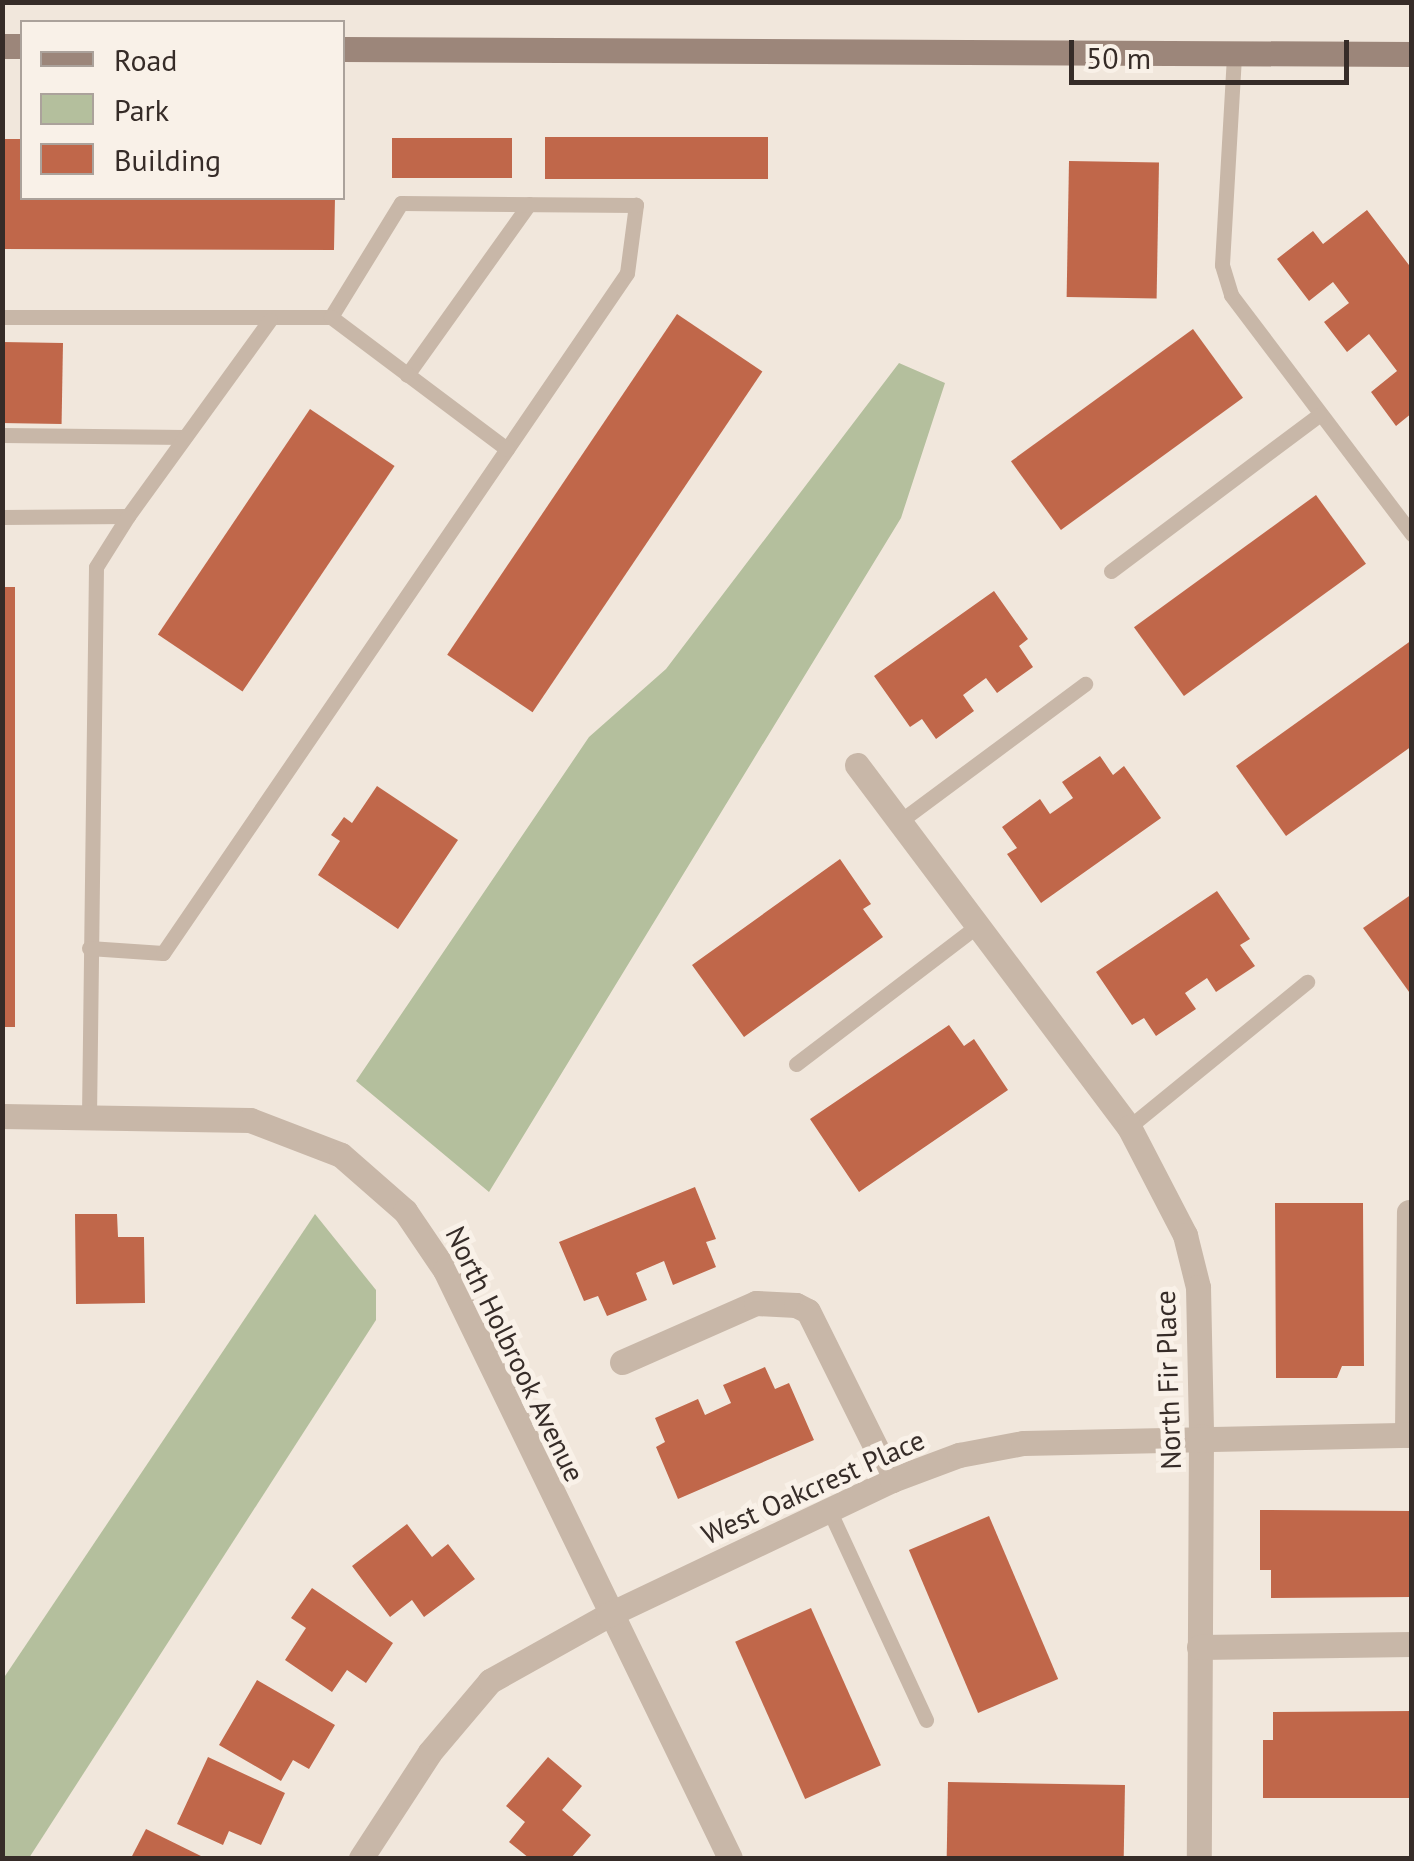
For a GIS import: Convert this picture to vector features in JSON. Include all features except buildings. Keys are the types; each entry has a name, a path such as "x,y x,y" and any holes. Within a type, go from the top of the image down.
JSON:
{"main road":[{"path":"345,49 1412,54"}],"street":[{"name":"North Fir Place","path":"856,765 1129,1127 1167,1190 1198,1287 1200,1858"},
{"name":"North Holbrook Avenue","path":"2,1116 250,1120 341,1155 390,1195 427,1236 445,1270 608,1615 730,1858"},
{"path":"1409,1212 1409,1435"},
{"path":"622,1362 756,1303 796,1305 808,1312 892,1480"},
{"name":"West Oakcrest Place","path":"360,1858 430,1752 490,1681 608,1615 892,1480 959,1455 1023,1443 1201,1436 1409,1435"},
{"path":"1199,1647 1412,1644"}],"lane":[{"path":"1234,56 1222,266 1244,317 1412,534"},
{"path":"89,948 163,953 627,273 636,205 400,203 330,317"},
{"path":"408,374 529,204"},
{"path":"2,316 270,320 330,317 507,449"},
{"path":"89,1116 96,567 128,516 270,320"},
{"path":"1112,571 1319,415"},
{"path":"2,436 185,437"},
{"path":"2,517 128,516"},
{"path":"899,822 1086,684"},
{"path":"796,1064 978,926"},
{"path":"1129,1127 1308,982"},
{"path":"830,1512 926,1720"}],"green space":[{"path":"899,363 945,383 901,518 489,1192 356,1081 589,737 666,669"},
{"path":"315,1214 376,1290 376,1320 29,1858 3,1858 3,1679"}]}
